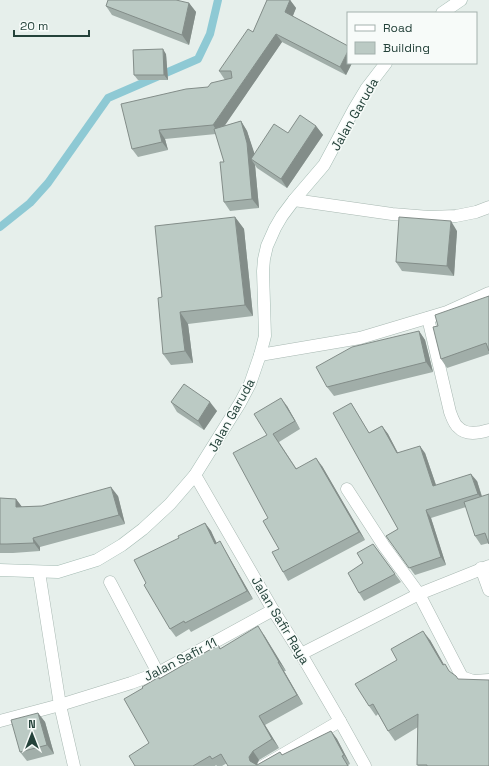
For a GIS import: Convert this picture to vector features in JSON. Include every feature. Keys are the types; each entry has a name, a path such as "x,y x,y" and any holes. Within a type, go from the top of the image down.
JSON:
{"street":[{"path":"444,12 462,0"},
{"name":"Jalan Garuda","path":"0,570 58,572 97,560 122,545 143,529 170,504 196,475 240,403 250,384 260,355 265,336 264,259 267,246 275,228 294,200 324,165 354,109 373,79 385,64"},
{"path":"294,200 392,214 430,217 456,216 476,212 489,207"},
{"path":"260,355 360,338 446,312 489,293"},
{"path":"428,318 450,412 457,427 463,431 471,433 489,430"},
{"name":"Jalan Safir Raya","path":"196,475 273,610 301,654 365,766"},
{"path":"347,489 384,546 419,594 462,677 473,681 489,680"},
{"path":"301,654 419,594 485,567 489,590"},
{"path":"39,572 60,705 74,766"},
{"path":"110,582 158,674"},
{"name":"Jalan Safir 11","path":"0,721 60,705 158,674 273,610"},
{"path":"263,766 340,721"}],"building":[{"path":"108,0 176,0 189,3 182,35 106,6"},
{"path":"267,0 290,0 285,12 347,45 347,53 340,67 276,34 213,125 159,130 162,142 132,149 121,104 186,89 208,87 211,83 232,78 231,71 219,71 248,29 253,32"},
{"path":"163,49 164,75 134,75 133,50"},
{"path":"300,115 316,126 281,179 251,159 274,124 288,133"},
{"path":"241,121 247,143 252,199 224,202 220,162 224,162 214,129"},
{"path":"235,217 245,305 180,312 185,351 163,354 158,298 162,297 155,226"},
{"path":"399,217 451,221 447,266 396,262"},
{"path":"489,296 489,351 486,343 441,359 433,327 438,326 435,315"},
{"path":"419,331 426,362 327,387 316,367 352,347"},
{"path":"184,384 210,402 198,421 171,402"},
{"path":"281,398 295,421 273,434 296,469 316,458 359,532 283,572 272,552 279,549 263,521 268,518 233,453 267,435 254,414"},
{"path":"351,403 369,433 382,426 397,453 420,446 433,486 471,474 478,494 426,510 441,557 409,568 386,536 398,529 333,413"},
{"path":"111,487 119,515 33,538 34,543 0,544 0,498 16,499 16,507 42,506"},
{"path":"489,494 489,544 485,533 475,536 464,502"},
{"path":"205,523 215,544 220,541 247,591 185,623 184,621 170,629 144,585 146,583 134,560 179,538 178,536"},
{"path":"373,544 395,574 359,593 348,573 363,563 357,553"},
{"path":"258,626 297,695 259,716 272,739 253,751 249,757 250,761 257,765 280,752 282,755 331,731 344,755 342,756 348,766 228,766 221,754 212,759 210,756 193,766 135,766 129,756 149,743 124,699 159,677 159,679 218,645 220,649"},
{"path":"423,631 443,665 445,664 449,671 458,679 489,680 489,766 417,765 418,714 388,731 373,704 369,706 355,684 397,660 391,649"},
{"path":"38,713 47,745 20,752 11,720"}],"waterway":[{"path":"0,227 30,203 48,183 108,98 198,59 210,34 218,0"}]}
